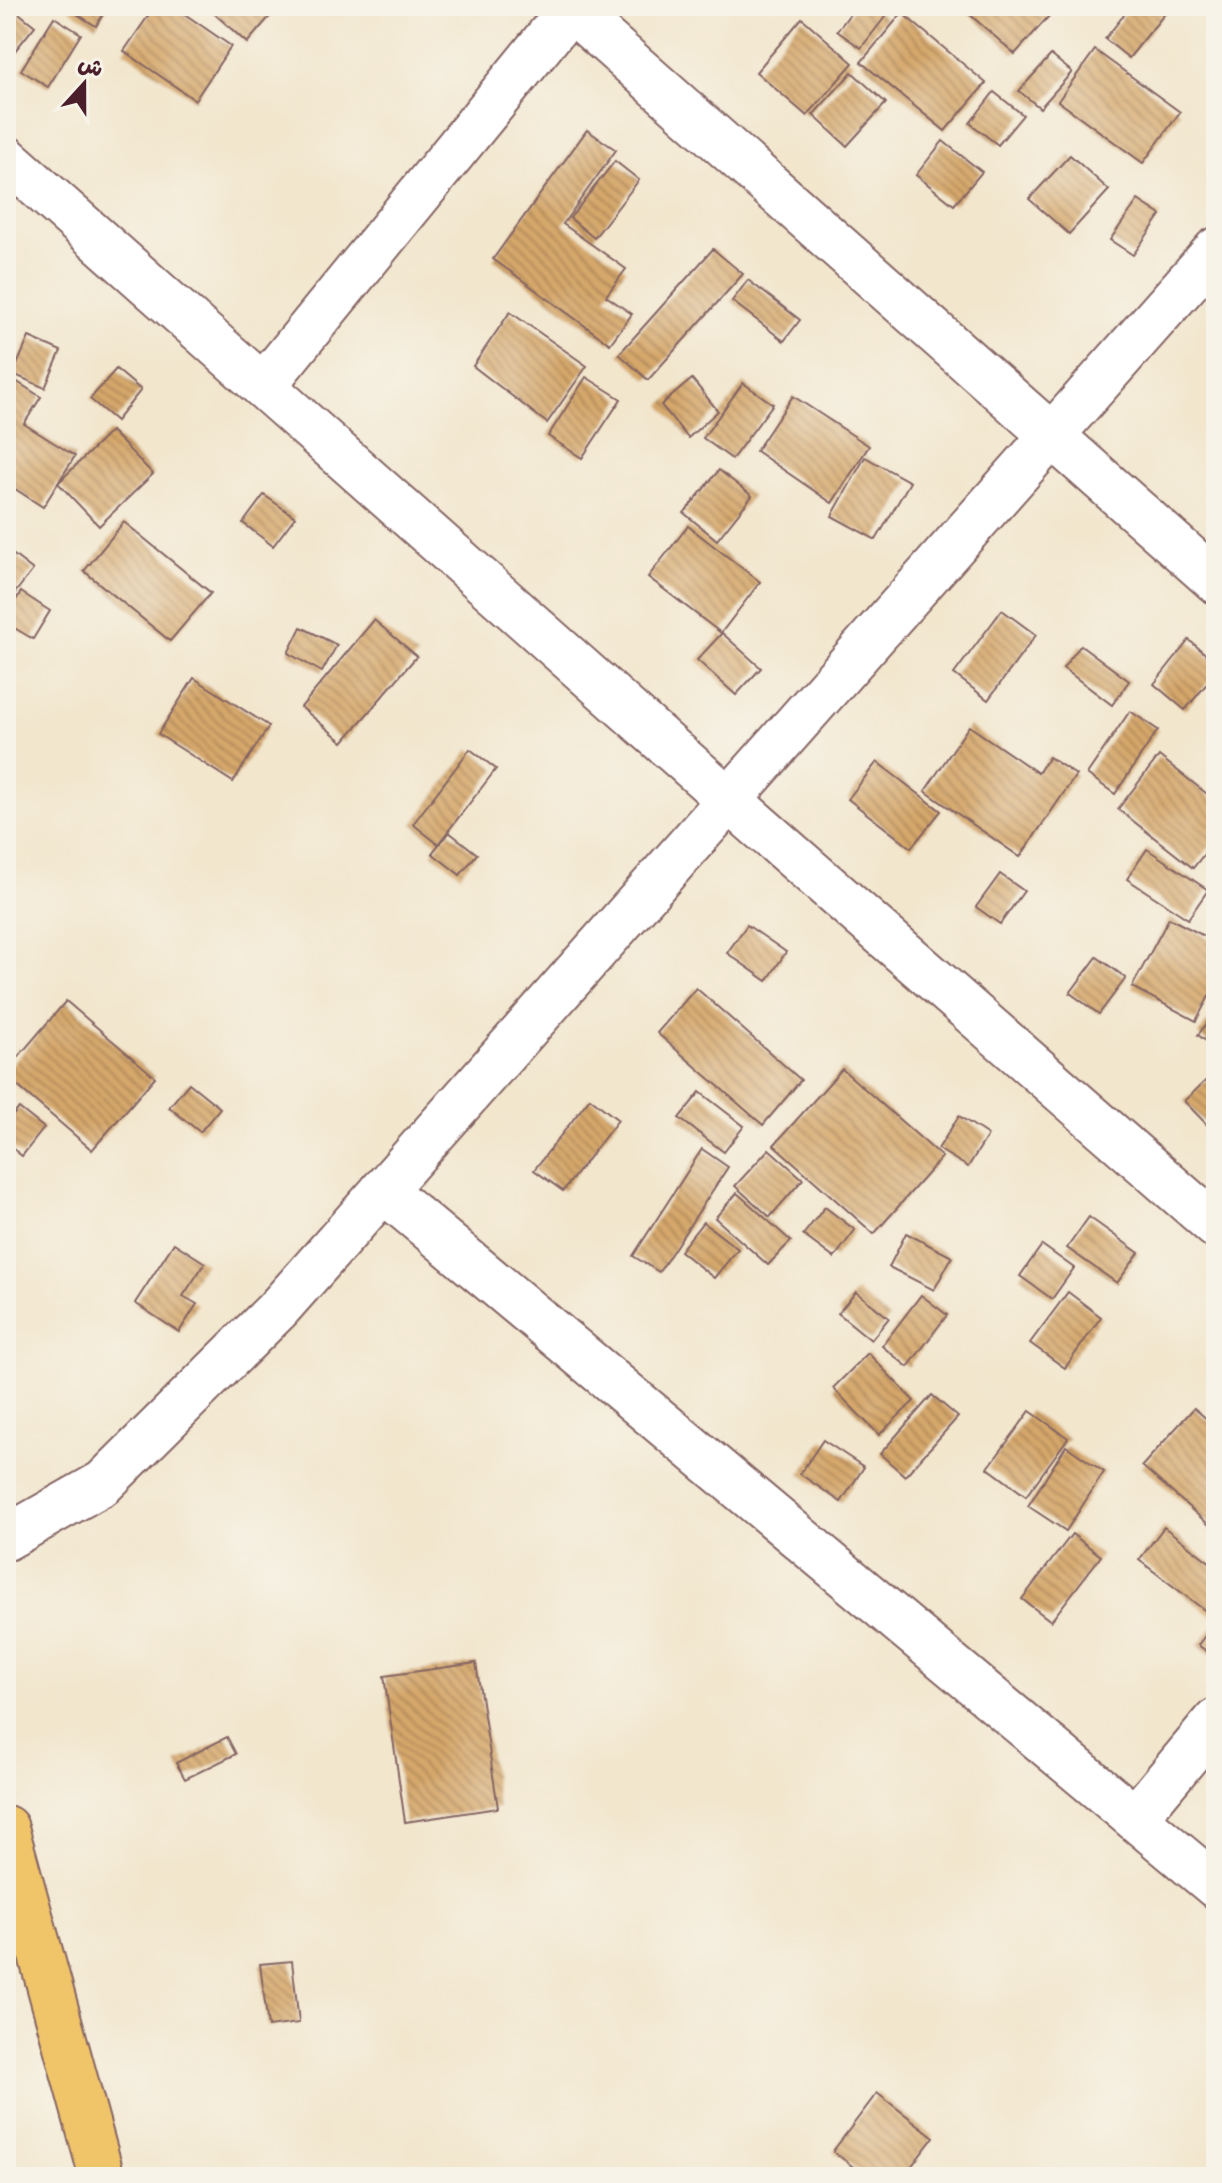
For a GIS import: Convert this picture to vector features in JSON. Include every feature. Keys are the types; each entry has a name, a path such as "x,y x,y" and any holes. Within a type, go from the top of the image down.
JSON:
{"highway":[{"path":"6,1828 102,2177"}],"street":[{"path":"263,386 570,7 1216,581"},
{"path":"6,158 729,800 1216,1226"},
{"path":"6,1538 103,1483 278,1309 1216,250"},
{"path":"383,1190 1216,1886"},
{"path":"1135,1818 1216,1721"}],"building":[{"path":"6,6 35,26 10,57 6,54"},
{"path":"70,6 108,6 96,26 69,9"},
{"path":"155,6 173,6 231,46 195,100 124,51"},
{"path":"206,6 261,6 271,15 247,43"},
{"path":"856,6 871,6 885,17 861,48 837,31"},
{"path":"960,6 1058,6 1015,54"},
{"path":"1131,6 1171,6 1129,58 1105,39"},
{"path":"902,13 986,83 945,131 861,62"},
{"path":"54,17 81,34 48,87 21,70"},
{"path":"802,18 853,63 807,116 756,72"},
{"path":"1095,50 1180,112 1143,163 1058,101"},
{"path":"1051,55 1072,72 1040,108 1019,91"},
{"path":"852,72 886,103 847,146 813,115"},
{"path":"994,92 1023,115 998,145 970,123"},
{"path":"587,130 616,150 563,224 626,269 606,296 632,314 610,344 493,259"},
{"path":"943,141 982,172 954,205 916,175"},
{"path":"1070,155 1109,190 1069,234 1029,199"},
{"path":"615,161 639,180 594,238 570,218"},
{"path":"1138,200 1161,215 1133,255 1110,240"},
{"path":"713,249 743,274 648,380 619,354"},
{"path":"748,280 800,320 784,341 732,301"},
{"path":"510,312 587,366 547,423 473,366"},
{"path":"29,337 61,351 45,388 13,374"},
{"path":"116,369 141,390 116,421 90,399"},
{"path":"8,376 41,397 24,424 75,456 43,507 6,483"},
{"path":"586,377 621,399 582,458 548,436"},
{"path":"692,379 718,411 688,438 661,405"},
{"path":"743,383 773,404 732,459 703,438"},
{"path":"793,396 869,446 832,503 756,451"},
{"path":"111,431 153,474 99,526 58,483"},
{"path":"865,457 910,482 876,540 832,516"},
{"path":"719,470 752,496 717,540 684,513"},
{"path":"264,495 295,517 273,546 243,523"},
{"path":"124,522 211,593 170,641 84,571"},
{"path":"688,526 760,582 721,633 648,577"},
{"path":"6,549 33,570 6,604"},
{"path":"21,592 50,611 33,639 6,623 6,616"},
{"path":"1002,610 1036,635 988,700 954,674"},
{"path":"374,620 417,656 343,742 301,707"},
{"path":"301,627 337,645 322,672 288,653"},
{"path":"722,633 761,668 736,695 697,660"},
{"path":"1189,640 1216,663 1216,673 1185,710 1154,684"},
{"path":"1081,645 1129,681 1112,705 1063,668"},
{"path":"194,678 269,726 233,782 158,734"},
{"path":"1130,711 1158,730 1115,794 1087,774"},
{"path":"969,726 1038,773 1049,757 1076,775 1020,857 925,791"},
{"path":"470,749 496,769 438,844 413,824"},
{"path":"1159,756 1216,801 1216,839 1193,868 1118,809"},
{"path":"877,762 941,811 911,848 848,799"},
{"path":"449,832 477,854 460,875 432,853"},
{"path":"1147,849 1208,890 1188,919 1127,879"},
{"path":"1000,874 1024,891 1000,924 976,907"},
{"path":"1169,918 1216,942 1216,983 1196,1021 1132,987"},
{"path":"747,925 786,952 767,981 727,953"},
{"path":"1097,957 1126,978 1099,1014 1070,993"},
{"path":"696,988 801,1080 763,1125 657,1033"},
{"path":"66,1001 155,1077 92,1150 6,1076 6,1071"},
{"path":"1216,1011 1216,1048 1198,1035"},
{"path":"842,1069 942,1157 874,1234 774,1145"},
{"path":"1216,1071 1216,1134 1184,1101"},
{"path":"189,1083 220,1108 200,1132 169,1107"},
{"path":"700,1092 744,1126 724,1152 679,1118"},
{"path":"590,1098 618,1120 563,1191 534,1170"},
{"path":"19,1108 44,1128 22,1156 6,1143 6,1124"},
{"path":"959,1116 988,1135 968,1167 938,1149"},
{"path":"702,1149 728,1167 659,1272 633,1256"},
{"path":"769,1149 803,1179 770,1217 735,1186"},
{"path":"737,1193 791,1241 768,1265 715,1218"},
{"path":"825,1207 855,1230 834,1258 803,1235"},
{"path":"1089,1217 1139,1253 1117,1283 1067,1248"},
{"path":"703,1222 738,1249 714,1278 680,1251"},
{"path":"906,1233 952,1257 934,1290 889,1267"},
{"path":"174,1243 205,1263 183,1296 197,1304 179,1332 135,1303"},
{"path":"1042,1245 1074,1268 1052,1299 1020,1276"},
{"path":"856,1292 889,1318 871,1340 838,1313"},
{"path":"1068,1292 1101,1317 1065,1368 1030,1343"},
{"path":"921,1295 947,1315 908,1367 882,1346"},
{"path":"868,1353 914,1401 879,1435 833,1388"},
{"path":"932,1395 958,1417 905,1476 880,1454"},
{"path":"1194,1408 1216,1427 1216,1531 1142,1466"},
{"path":"1030,1411 1068,1438 1026,1496 988,1468"},
{"path":"823,1440 864,1467 841,1502 800,1474"},
{"path":"1066,1446 1104,1472 1066,1531 1028,1506"},
{"path":"1164,1527 1216,1567 1216,1619 1139,1560"},
{"path":"1072,1534 1101,1556 1051,1621 1022,1599"},
{"path":"1216,1621 1216,1658 1198,1645"},
{"path":"476,1663 498,1808 405,1822 384,1676"},
{"path":"227,1737 236,1754 185,1779 176,1763"},
{"path":"292,1961 299,2023 268,2027 260,1964"},
{"path":"877,2093 934,2137 903,2177 866,2177 833,2151"}]}
